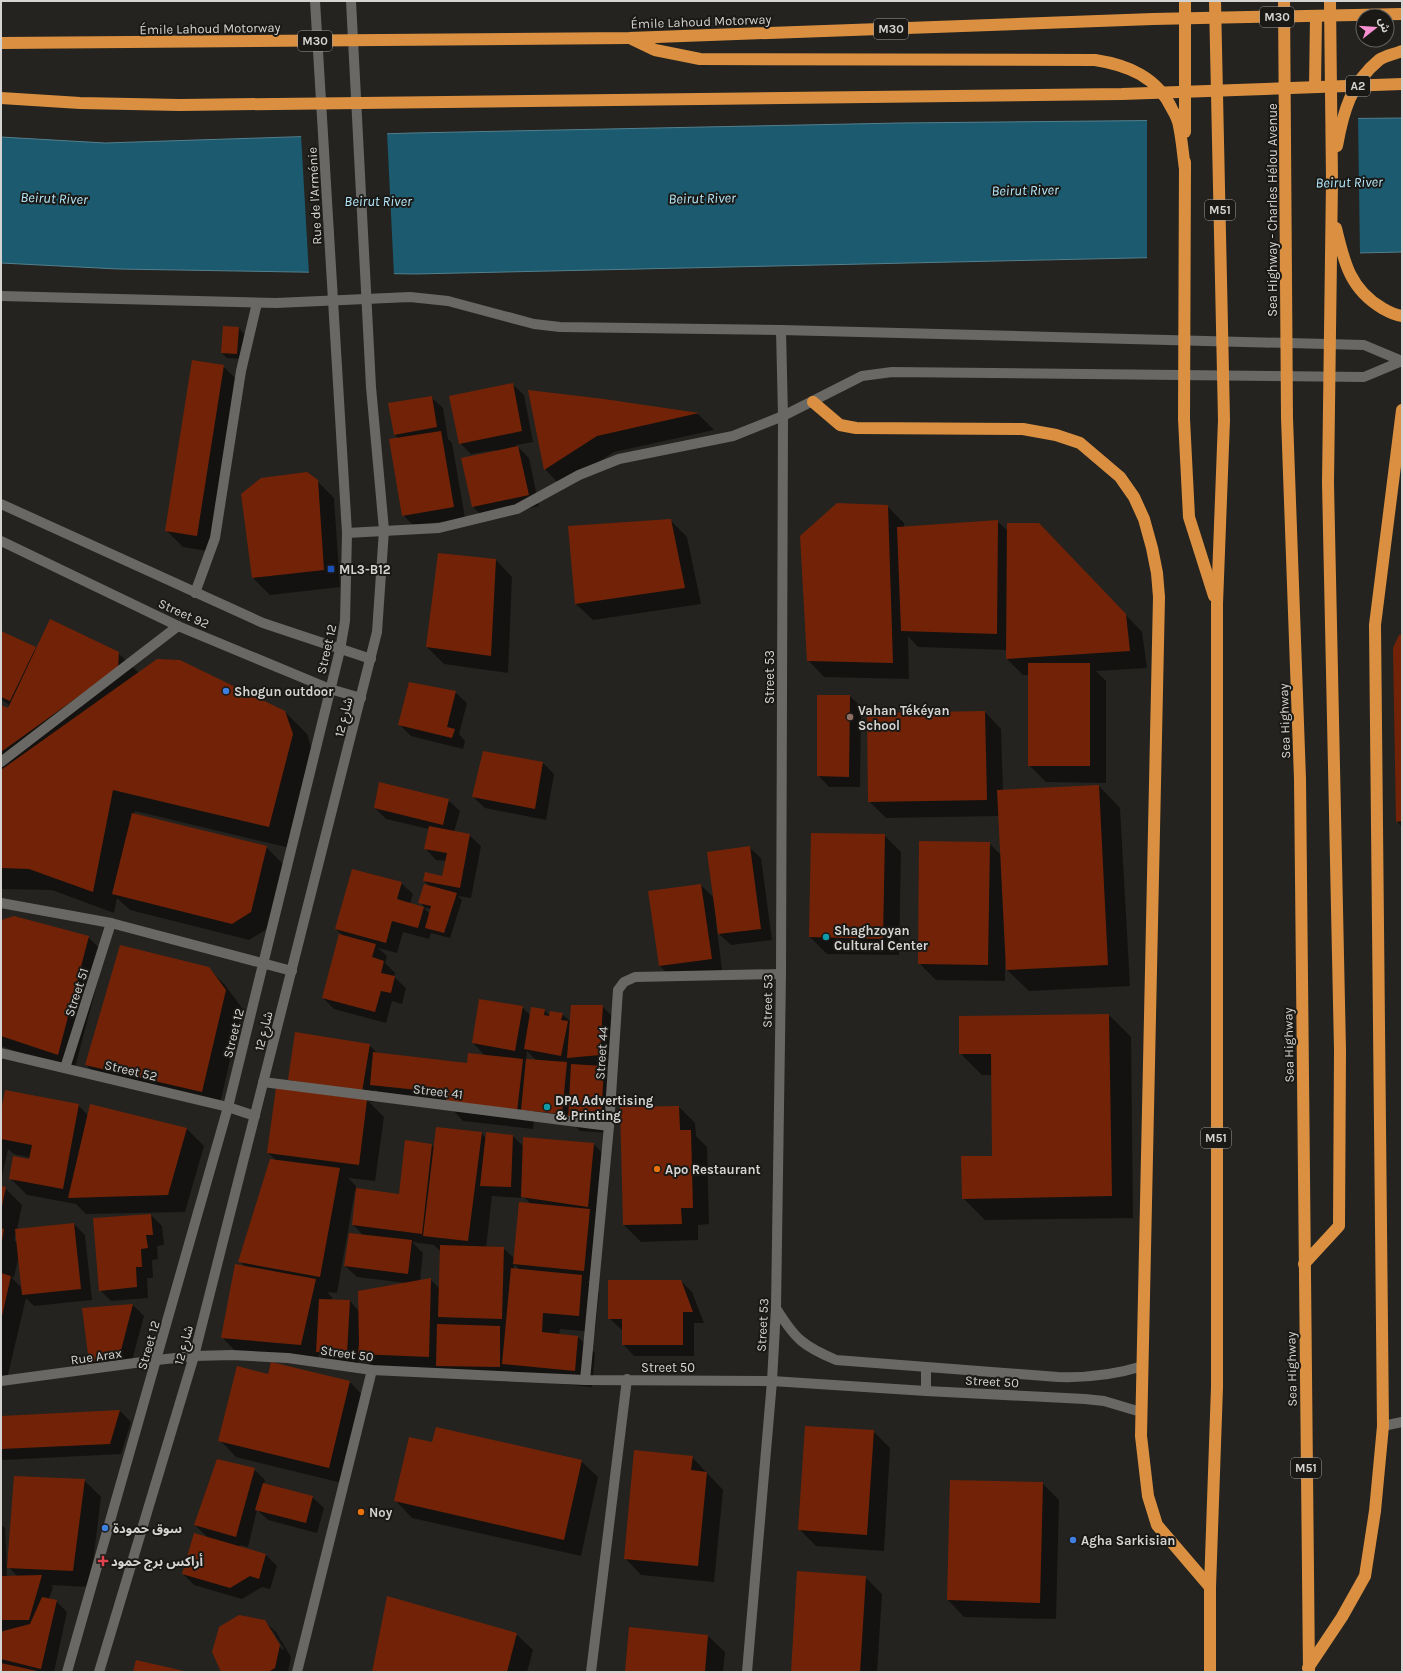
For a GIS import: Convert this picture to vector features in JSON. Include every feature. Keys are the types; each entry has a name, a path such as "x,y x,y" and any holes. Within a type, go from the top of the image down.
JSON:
{"highway":[{"path":"1185,1 1184,419 1189,517 1217,604"},
{"name":"M51","path":"1210,1672 1210,1587 1217,1387 1217,604 1224,420 1215,1"},
{"name":"Sea Highway - Charles Hélou Avenue","path":"1284,1 1287,418"},
{"path":"1304,1264 1339,1226 1340,1050 1328,483 1332,181 1330,1"},
{"name":"Émile Lahoud Motorway","path":"1,43 629,38 1145,20 1402,14"},
{"path":"1,98 80,103 180,105 1122,94 1315,87 1316,16"},
{"path":"629,38 655,50 700,59 1095,60 1113,63 1131,69 1145,76 1164,95 1179,125 1185,169"},
{"path":"1402,51 1380,60 1355,86 1342,117 1332,181 1335,223 1342,253 1352,280 1369,300 1395,315 1402,316"},
{"name":"A2","path":"1315,87 1402,84"},
{"path":"814,402 840,425 856,428 1023,429 1062,437 1080,443 1120,476 1134,497 1144,519 1154,554 1159,597 1141,1436 1148,1496 1157,1525 1210,1587"},
{"path":"1308,1670 1342,1617 1365,1576 1375,1511 1383,1426 1375,625 1402,410"},
{"name":"Sea Highway","path":"1287,418 1300,779 1308,1670"}],"street":[{"name":"Rue de l'Arménie","path":"316,1 339,389"},
{"name":"شارع 12","path":"99,1672 194,1356 377,632 384,530 371,387 351,1"},
{"path":"1,296 276,303 410,296 448,301 534,324 560,327 781,330 1364,346 1402,361"},
{"path":"195,593 214,538 240,379 257,302"},
{"name":"Street 53","path":"747,1672 772,1381 776,1308 781,974 783,416 781,330"},
{"path":"347,533 439,528 516,509 579,475 619,459 733,436 814,402 862,376 892,372 1364,377 1402,361"},
{"name":"Street 12","path":"68,1672 228,1107 340,650 346,621 347,533 339,389"},
{"name":"Street 92","path":"1,504 263,623 371,660"},
{"name":"Street 92","path":"1,541 178,626 330,689 361,698"},
{"path":"1,762 178,626"},
{"path":"1,903 111,923 292,971"},
{"name":"Street 51","path":"65,1068 111,923"},
{"name":"Street 44","path":"585,1380 609,1126 618,990 624,982 635,977 781,974"},
{"name":"Street 52","path":"1,1052 228,1107 255,1116"},
{"name":"Street 41","path":"263,1082 609,1126"},
{"path":"776,1308 791,1332 806,1345 811,1349 836,1360 926,1368 1087,1378 1115,1374 1143,1366"},
{"name":"Rue Arax","path":"1,1381 194,1356"},
{"name":"Street 50","path":"194,1356 255,1356 288,1358 372,1370 585,1380 627,1379 772,1381 1085,1399 1110,1403 1141,1412"},
{"path":"926,1368 926,1391"},
{"path":"297,1672 372,1370"},
{"path":"591,1672 627,1379"},
{"path":"1383,1426 1402,1422"}],"water":[{"name":"Beirut River","path":"1402,118 1402,252 415,274 118,269 1,263 1,137 105,143 412,133 900,123"}],"pier":[{"path":"1358,116 1360,255 1147,260 1147,118"},
{"path":"387,132 394,276 309,274 301,135"}],"building":[{"path":"223,326 239,327 237,354 221,353"},
{"path":"192,360 224,365 197,536 165,531"},
{"path":"513,383 522,431 459,444 449,396"},
{"path":"528,390 604,399 699,413 597,436 544,470"},
{"path":"432,396 437,427 394,435 388,403"},
{"path":"441,431 454,507 402,516 389,439"},
{"path":"518,446 529,495 472,507 461,458"},
{"path":"307,472 318,480 324,570 252,578 241,494 261,478"},
{"path":"837,503 888,505 893,663 807,661 800,536"},
{"path":"671,519 685,588 575,604 568,526"},
{"path":"998,520 997,634 901,631 897,527"},
{"path":"1007,523 1039,523 1126,614 1130,651 1006,659"},
{"path":"438,553 496,559 491,656 426,647"},
{"path":"50,619 119,652 118,668 1,752 1,705 8,708"},
{"path":"1,631 36,647 10,701 1,697"},
{"path":"1402,634 1402,821 1396,822 1393,648 1399,635"},
{"path":"157,659 180,660 285,711 293,734 269,827 113,790 93,892 29,869 1,868 1,770"},
{"path":"1028,663 1090,663 1090,766 1028,766"},
{"path":"409,682 456,691 447,727 455,729 452,738 398,725"},
{"path":"817,695 850,695 849,777 817,776"},
{"path":"985,711 987,800 868,802 867,713"},
{"path":"483,751 543,762 535,809 472,797"},
{"path":"379,782 449,799 443,825 374,808"},
{"path":"1099,785 1108,965 1006,970 997,790"},
{"path":"132,813 267,846 251,912 232,924 112,894"},
{"path":"429,826 470,834 460,888 423,881 425,872 442,876 447,853 424,849"},
{"path":"811,833 885,834 883,939 809,937"},
{"path":"919,841 990,842 988,965 918,964"},
{"path":"750,846 761,929 718,934 707,852"},
{"path":"352,869 402,882 397,899 424,907 418,928 392,921 386,943 335,929"},
{"path":"424,884 457,893 444,933 425,928 431,906 418,903"},
{"path":"701,884 712,959 659,966 648,891"},
{"path":"14,916 89,936 58,1055 1,1036 1,920"},
{"path":"339,934 376,944 372,957 384,961 381,973 395,976 391,993 381,991 375,1012 322,998"},
{"path":"120,945 209,967 226,990 202,1092 85,1065"},
{"path":"479,999 523,1006 515,1051 472,1043"},
{"path":"571,1005 603,1005 600,1055 567,1058"},
{"path":"531,1007 545,1009 544,1015 549,1016 550,1011 563,1013 561,1020 568,1021 561,1056 524,1049"},
{"path":"1109,1014 1112,1196 962,1199 961,1156 992,1156 991,1054 959,1054 959,1016"},
{"path":"295,1032 370,1044 362,1092 288,1080"},
{"path":"373,1052 467,1063 468,1053 523,1059 517,1112 445,1104 447,1093 370,1085"},
{"path":"526,1059 567,1062 562,1114 521,1110"},
{"path":"571,1064 604,1066 601,1122 568,1120"},
{"path":"276,1088 367,1100 359,1165 267,1153"},
{"path":"5,1090 79,1104 63,1189 9,1179 13,1156 29,1159 32,1145 1,1139 1,1111"},
{"path":"90,1104 187,1128 168,1195 68,1198"},
{"name":"Apo Restaurant","path":"679,1106 680,1130 691,1130 693,1208 681,1208 682,1224 623,1225 620,1107"},
{"path":"436,1127 482,1132 468,1241 423,1236"},
{"path":"486,1132 513,1135 511,1187 480,1186"},
{"path":"523,1137 594,1143 588,1207 521,1197"},
{"path":"405,1140 432,1144 422,1234 352,1225 356,1188 399,1194"},
{"path":"270,1159 340,1168 320,1277 238,1262"},
{"path":"1,1186 6,1187 2,1206 1,1206"},
{"path":"519,1202 590,1209 584,1271 513,1264"},
{"path":"151,1214 153,1235 146,1235 148,1248 141,1249 142,1267 136,1267 137,1287 99,1291 93,1218"},
{"path":"74,1223 81,1289 22,1295 15,1229"},
{"path":"1,1228 4,1229 2,1241 1,1241"},
{"path":"349,1233 412,1240 408,1274 344,1266"},
{"path":"440,1245 504,1247 502,1319 438,1317"},
{"path":"235,1264 316,1279 301,1345 221,1338"},
{"path":"511,1268 582,1275 579,1316 543,1313 542,1332 578,1336 575,1371 502,1364"},
{"path":"1,1273 11,1276 2,1316 1,1316"},
{"path":"431,1278 429,1357 358,1354 358,1291"},
{"path":"608,1280 681,1280 693,1312 683,1312 683,1345 622,1345 622,1319 608,1319"},
{"path":"319,1299 350,1300 347,1354 316,1352"},
{"path":"133,1304 119,1358 89,1362 82,1308"},
{"path":"437,1324 500,1326 500,1367 436,1366"},
{"path":"271,1362 350,1381 329,1468 218,1441 237,1366 268,1374"},
{"path":"120,1410 110,1444 1,1449 1,1416"},
{"path":"805,1426 874,1430 867,1535 798,1530"},
{"path":"436,1427 582,1460 564,1540 394,1501 409,1437 432,1442"},
{"path":"634,1450 693,1456 691,1470 707,1472 698,1566 624,1559"},
{"path":"217,1459 255,1468 236,1537 194,1525"},
{"path":"14,1476 85,1479 73,1571 7,1568"},
{"path":"950,1480 1043,1482 1040,1603 947,1600"},
{"path":"263,1483 313,1496 306,1523 255,1510"},
{"path":"194,1533 266,1554 259,1579 250,1576 230,1588 182,1574"},
{"path":"797,1571 866,1576 860,1672 791,1672"},
{"path":"42,1575 29,1620 1,1620 1,1576"},
{"path":"387,1596 517,1633 507,1672 372,1672"},
{"path":"42,1597 57,1600 41,1669 1,1659 1,1635 3,1631 30,1624"},
{"path":"239,1615 265,1620 280,1645 275,1668 268,1672 221,1672 212,1652 219,1627"},
{"path":"629,1627 708,1635 705,1672 625,1672"},
{"path":"136,1660 184,1671 184,1672 133,1672"},
{"path":"1,1663 37,1671 37,1672 1,1672"}],"place":[{"name":"ML3-B12","path":"331,569"},
{"name":"Shogun outdoor","path":"226,691"},
{"name":"Vahan Tékéyan School","path":"850,717"},
{"name":"Shaghzoyan Cultural Center","path":"826,937"},
{"name":"DPA Advertising & Printing","path":"547,1107"},
{"name":"Apo Restaurant","path":"657,1169"},
{"name":"Noy","path":"361,1512"},
{"name":"سوق حمودة","path":"105,1528"},
{"name":"Agha Sarkisian","path":"1073,1540"},
{"name":"أراكس برج حمود","path":"103,1561"}]}
